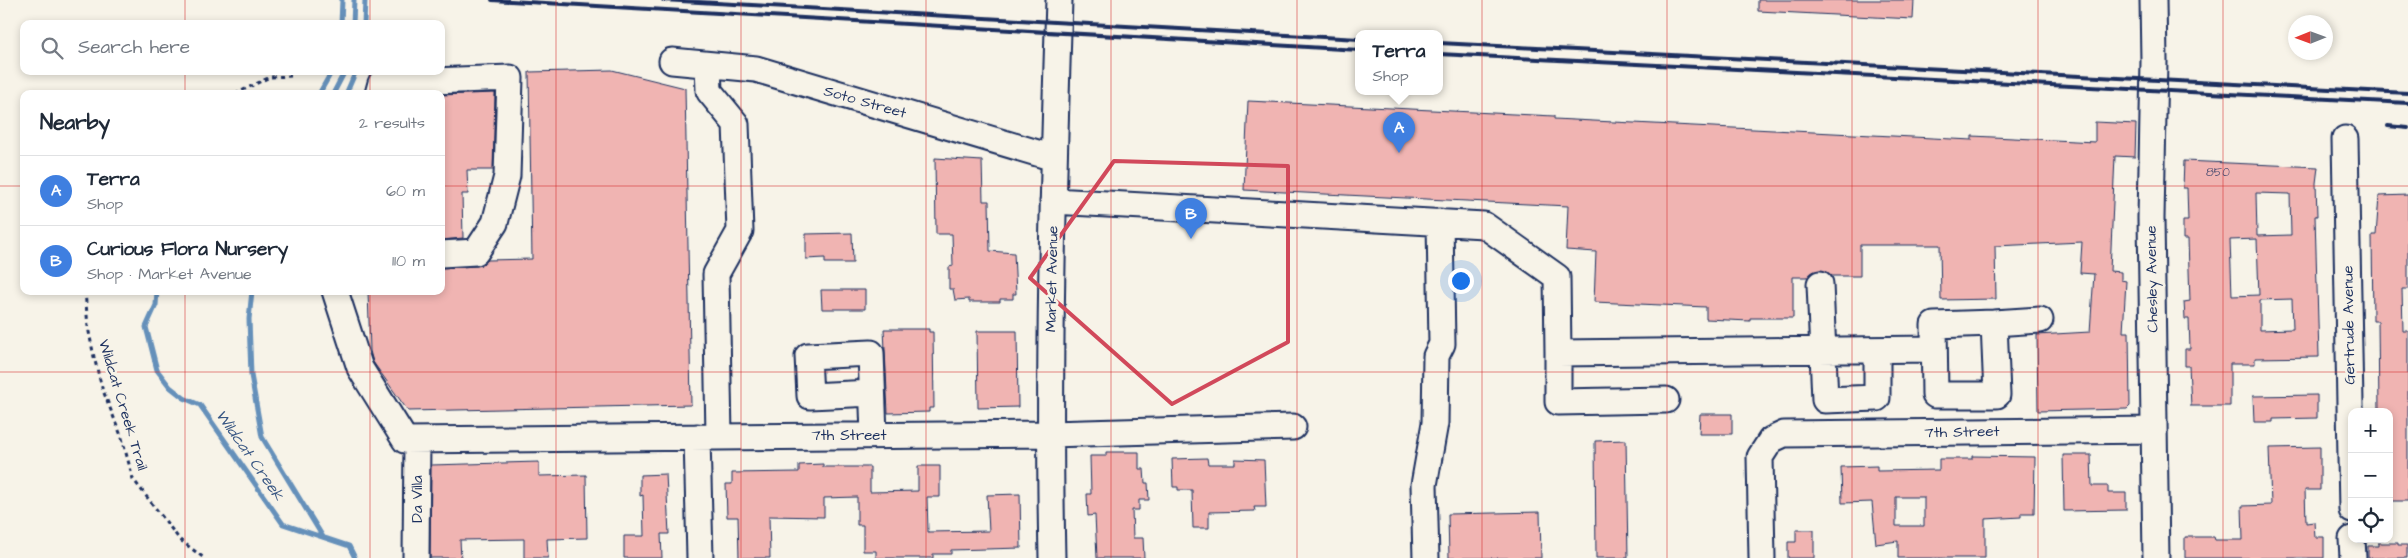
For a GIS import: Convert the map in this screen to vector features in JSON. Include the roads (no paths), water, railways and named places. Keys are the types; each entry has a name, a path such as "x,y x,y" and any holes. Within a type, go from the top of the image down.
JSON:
{"street":[{"name":"Market Avenue","path":"1052,558 1050,434 1053,201 1059,0"},
{"name":"Chesley Avenue","path":"2153,0 2154,61 2151,218 2156,558"},
{"name":"Soto Street","path":"672,61 756,70 1054,158"},
{"path":"700,558 716,274 740,231 736,124 709,91 708,65"},
{"path":"379,90 381,83 510,78 507,176 495,224 476,252 445,254"},
{"name":"Gertrude Avenue","path":"2345,139 2352,498"},
{"path":"1053,201 1484,225 1557,277 1558,402 1666,400"},
{"path":"1426,558 1424,485 1435,423 1436,356 1442,344 1440,222"},
{"path":"1820,284 1825,400 1878,398 1877,350"},
{"path":"336,295 360,368 411,440"},
{"path":"1994,323 1997,395 1935,395 1934,325 2040,320"},
{"path":"1558,353 1934,349"},
{"path":"872,393 874,434"},
{"path":"1962,395 1963,432"},
{"name":"7th Street","path":"411,440 874,434 1050,434 1293,427"},
{"name":"7th Street","path":"1762,558 1760,456 1771,440 1784,434 2154,430"},
{"name":"Da Villa","path":"411,440 416,558"},
{"path":"2352,543 2353,558"}],"waterway":[{"name":"Wildcat Creek","path":"341,20 342,0"},
{"name":"Wildcat Creek","path":"353,20 354,0"},
{"name":"Wildcat Creek","path":"364,20 365,0"},
{"name":"Wildcat Creek","path":"321,90 330,75"},
{"name":"Wildcat Creek","path":"335,90 343,75"},
{"name":"Wildcat Creek","path":"348,90 354,75"},
{"name":"Wildcat Creek","path":"157,295 156,305 146,327 157,370 170,387 184,398 200,405 283,524 349,546 355,558"},
{"name":"Wildcat Creek","path":"252,295 249,319 251,375 262,437 323,537"}],"railway":[{"path":"492,0 1355,50"},
{"path":"663,0 1355,39"},
{"path":"1443,43 2408,93"},
{"path":"1443,54 2408,103"},
{"path":"2388,126 2408,128"}],"place":[{"name":"Terra","path":"1399,153"},
{"name":"Curious Flora Nursery","path":"1191,239"}]}
